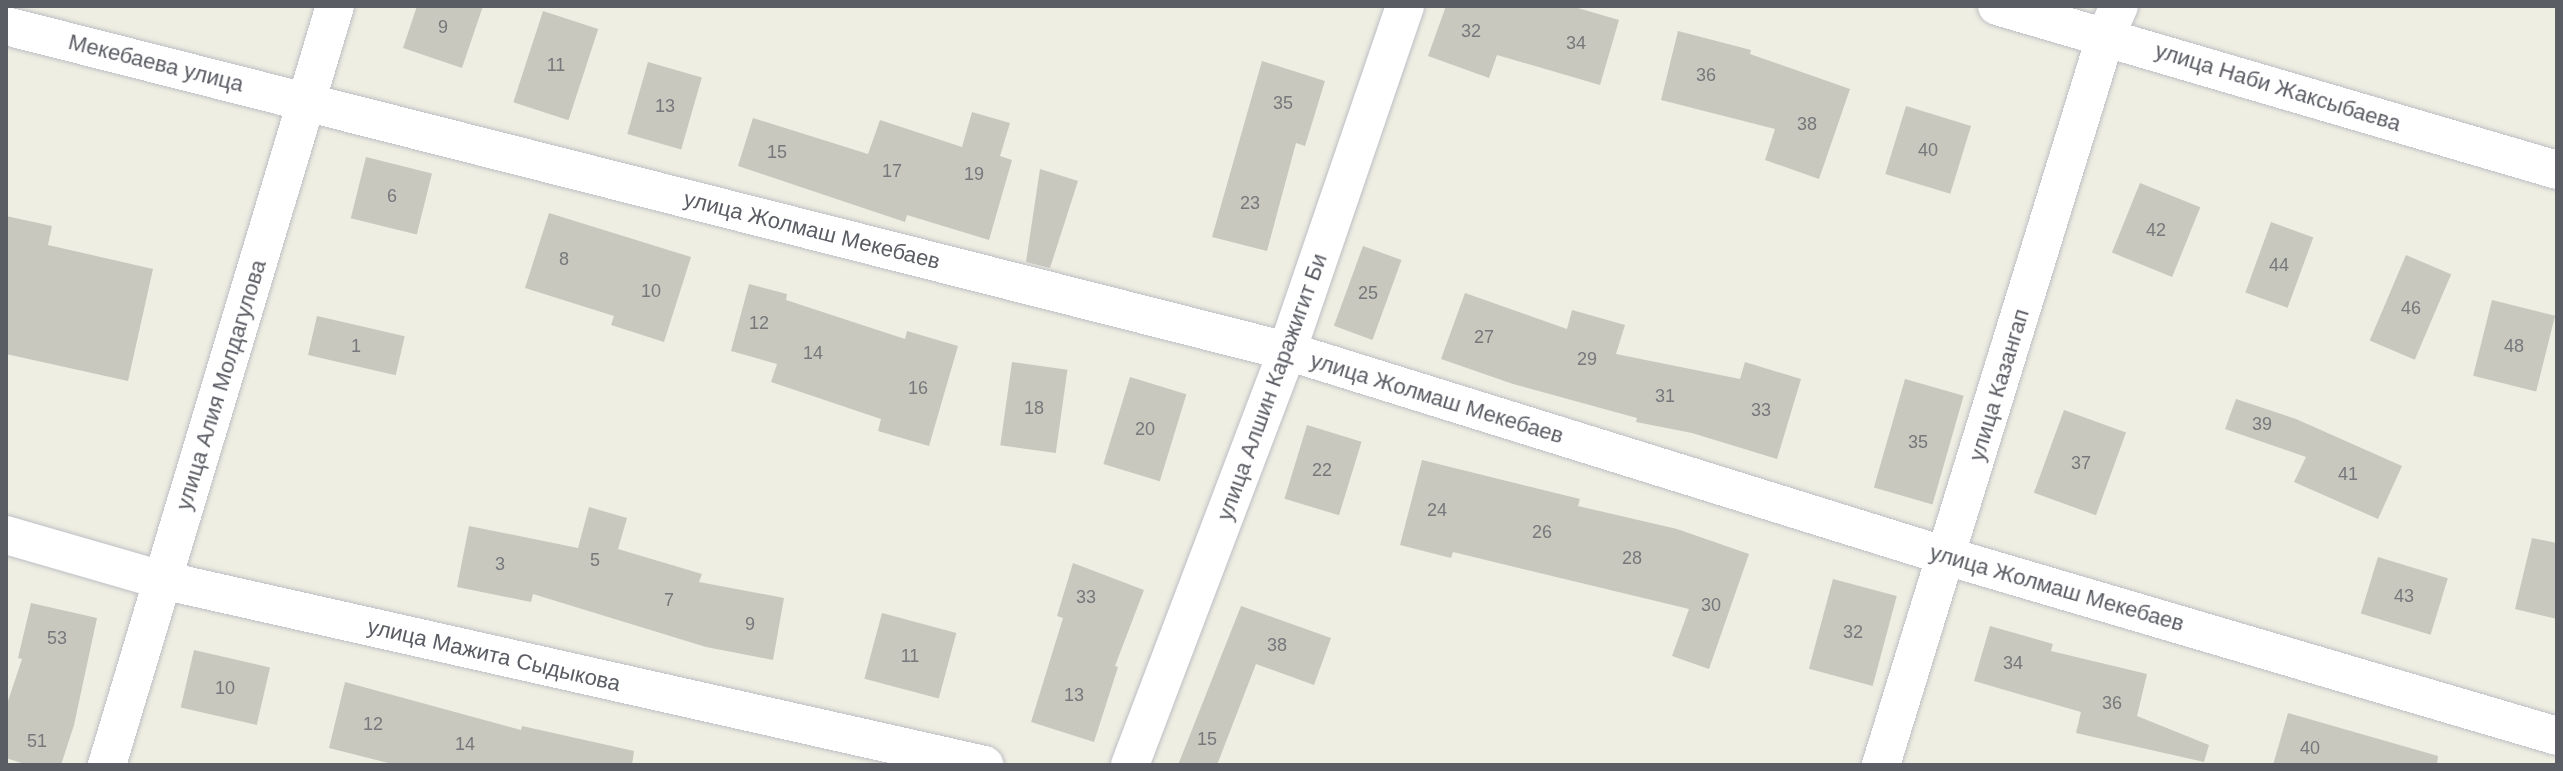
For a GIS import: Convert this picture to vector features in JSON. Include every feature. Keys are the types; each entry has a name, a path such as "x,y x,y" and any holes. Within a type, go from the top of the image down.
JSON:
{"street":[{"name":"улица Алия Молдагулова","path":"107,765 335,6"},
{"name":"улица Алшин Каражигит Би","path":"1130,765 1287,351 1405,6"},
{"name":"улица Наби Жаксыбаева","path":"1997,6 2112,21 2557,170"},
{"name":"улица Казангап","path":"1881,765 2112,21"},
{"name":"Мекебаева улица","path":"6,26 306,100"},
{"name":"улица Жолмаш Мекебаев","path":"306,100 1287,351 1946,556 2557,736"},
{"name":"улица Мажита Сыдыкова","path":"6,535 162,580 984,765"}],"building":[{"path":"417,6 483,6 462,68 403,48"},
{"path":"1446,6 1571,6 1619,20 1600,85 1497,55 1489,78 1428,56"},
{"path":"543,11 598,29 568,120 513,102"},
{"path":"1678,31 1751,50 1750,54 1850,89 1819,179 1765,160 1775,129 1661,100"},
{"path":"1262,61 1325,81 1305,146 1296,143 1267,251 1212,237"},
{"path":"648,62 702,77 681,150 627,134"},
{"path":"1906,106 1971,126 1950,194 1885,174"},
{"path":"972,112 1010,123 1000,156 1012,160 989,240 907,215 905,222 738,166 753,118 868,154 880,120 962,147"},
{"path":"366,157 432,173 417,235 351,218"},
{"path":"1040,169 1078,181 1050,268 1026,262"},
{"path":"2140,183 2200,207 2172,277 2112,253"},
{"path":"549,213 691,257 664,342 611,325 614,316 525,288"},
{"path":"6,216 52,226 48,245 153,269 128,381 6,354"},
{"path":"2271,222 2313,237 2288,308 2245,292"},
{"path":"1363,246 1402,260 1372,340 1334,326"},
{"path":"2406,255 2451,274 2415,360 2370,341"},
{"path":"749,284 787,294 786,300 905,339 907,331 958,346 929,446 878,431 881,419 771,382 777,364 731,351"},
{"path":"1465,293 1567,329 1572,310 1625,325 1616,354 1740,379 1745,362 1801,379 1777,459 1692,433 1636,422 1637,418 1513,384 1441,359"},
{"path":"2492,300 2555,316 2536,391 2473,376"},
{"path":"317,316 405,336 396,375 308,355"},
{"path":"1012,362 1067,370 1056,453 1000,445"},
{"path":"1130,377 1186,394 1160,481 1103,464"},
{"path":"1905,379 1964,396 1932,504 1874,488"},
{"path":"2236,399 2296,419 2402,466 2378,519 2294,482 2306,457 2225,429"},
{"path":"2064,410 2126,433 2096,515 2034,493"},
{"path":"1307,425 1362,442 1339,515 1284,499"},
{"path":"1422,460 1580,499 1578,506 1677,529 1749,554 1709,669 1672,656 1689,609 1453,552 1451,558 1400,545"},
{"path":"589,507 627,518 618,549 702,574 699,582 784,598 773,660 706,647 533,594 531,602 457,587 469,526 578,548"},
{"path":"2532,538 2557,543 2557,619 2515,609"},
{"path":"2378,557 2448,578 2431,635 2361,613"},
{"path":"1073,563 1144,590 1115,666 1118,667 1094,742 1031,722 1063,618 1057,616"},
{"path":"1833,579 1897,596 1873,686 1809,669"},
{"path":"31,603 97,618 74,725 61,765 28,765 6,758 6,707 22,659 18,658"},
{"path":"1241,606 1331,638 1314,685 1256,664 1217,765 1178,765"},
{"path":"882,613 956,633 939,699 864,679"},
{"path":"1990,626 2053,644 2051,651 2147,674 2137,716 2209,745 2204,762 2076,733 2081,712 1974,681"},
{"path":"194,650 270,668 257,725 181,707"},
{"path":"345,682 521,730 522,726 634,751 632,765 396,765 329,748"},
{"path":"2288,713 2438,756 2437,765 2273,765"}]}
